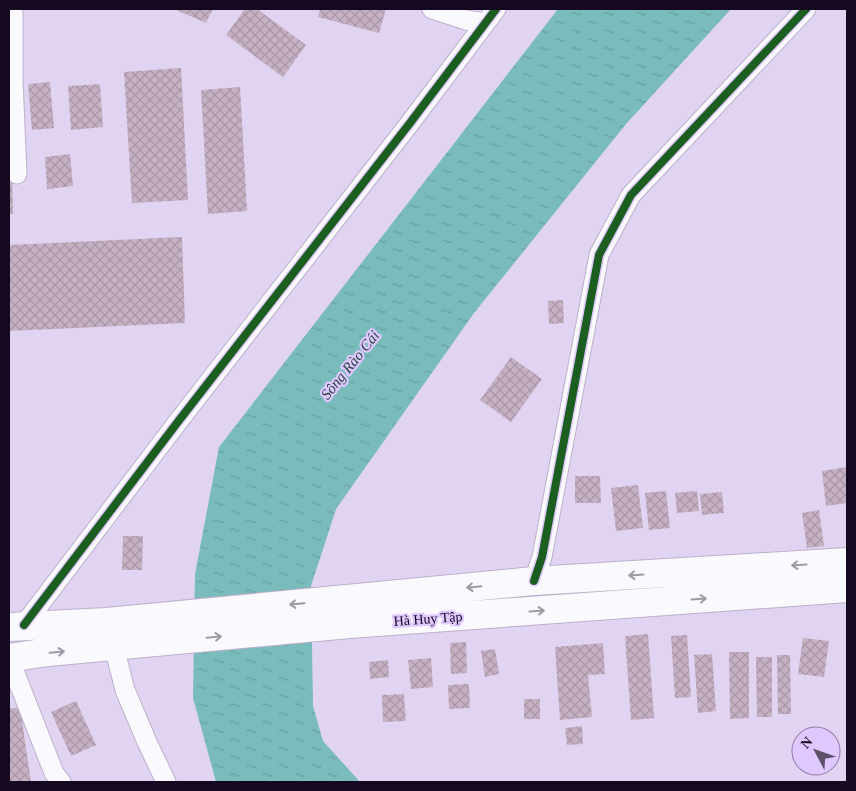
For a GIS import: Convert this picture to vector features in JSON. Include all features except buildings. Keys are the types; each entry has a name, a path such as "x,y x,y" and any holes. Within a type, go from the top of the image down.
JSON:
{"main road":[{"name":"Hà Huy Tập","path":"347,612 534,581 847,562"},
{"name":"Hà Huy Tập","path":"9,658 111,634 347,612 847,588"},
{"name":"Hà Huy Tập","path":"16,626 111,634"}],"street":[{"path":"13,9 18,174"},
{"path":"432,9 466,20 491,16"},
{"path":"534,581 542,558 599,255 631,195 806,9"},
{"path":"16,626 177,423 491,16"},
{"path":"111,634 125,690 166,782"},
{"path":"9,658 54,773 61,782"}],"water":[{"name":"Sông Rào Cái","path":"558,9 731,9 626,124 474,313 336,509 311,586 313,706 323,741 360,782 216,782 193,698 195,574 219,447"}],"cycle path":[{"path":"24,625 496,9"},
{"path":"534,581 542,557 599,255 631,195 806,9"}]}
